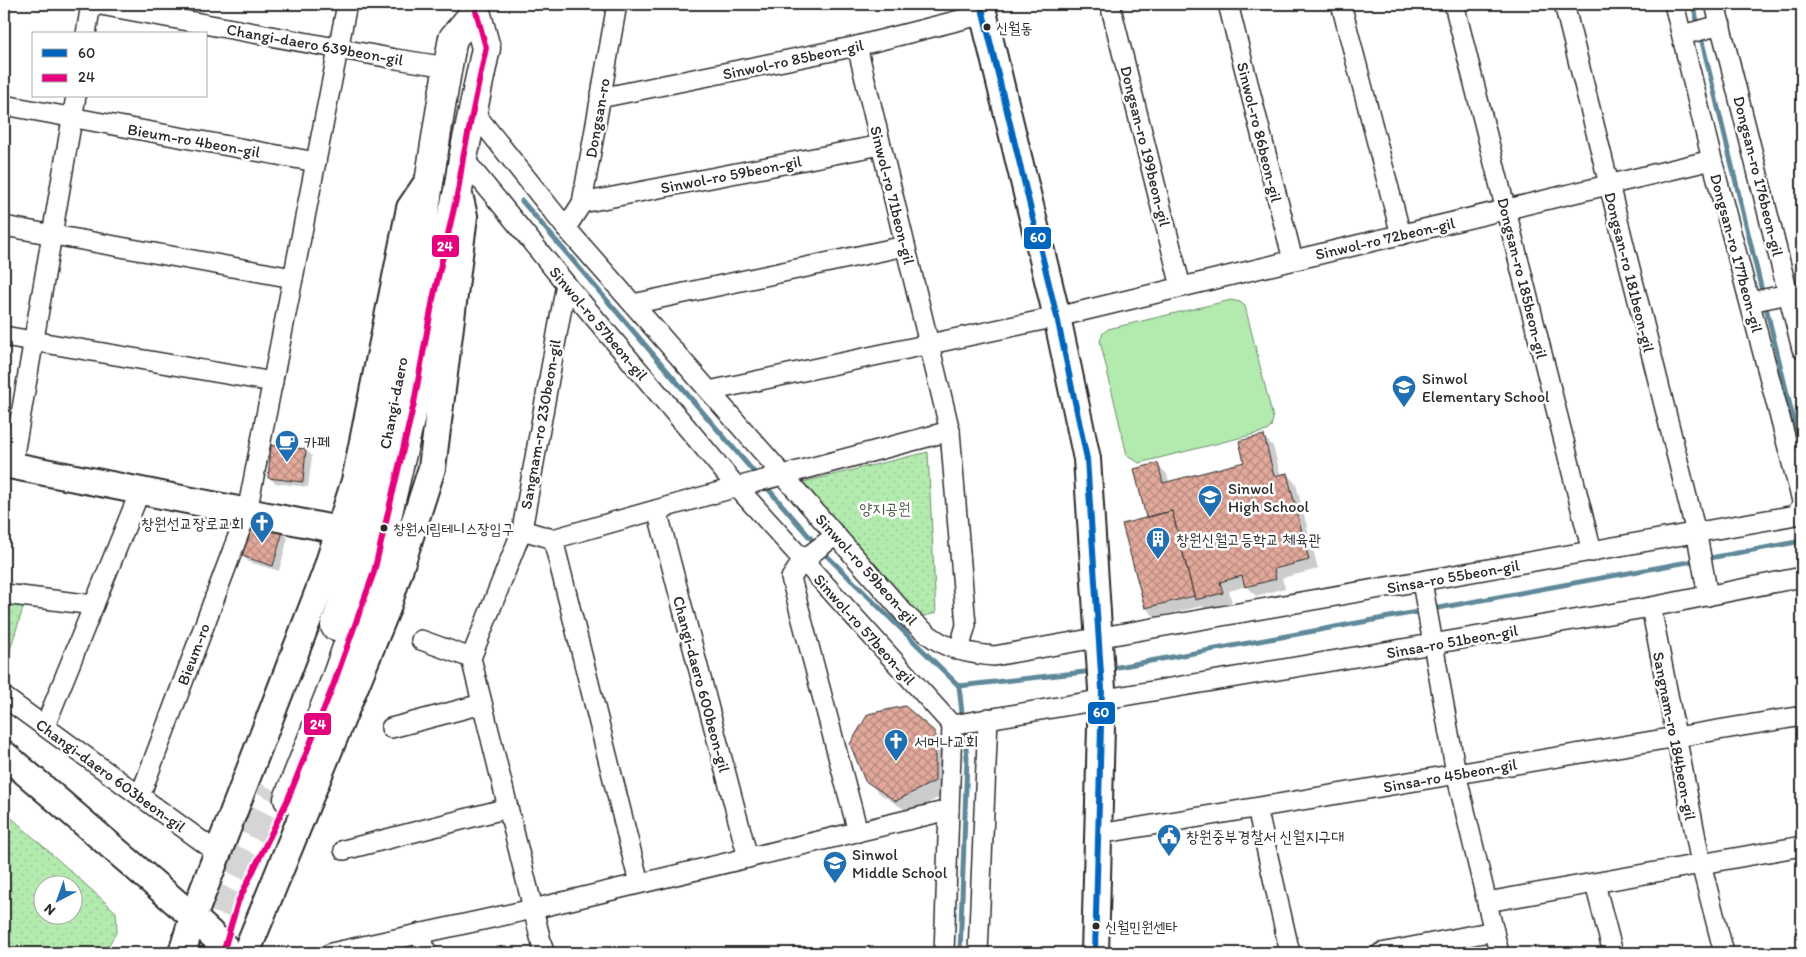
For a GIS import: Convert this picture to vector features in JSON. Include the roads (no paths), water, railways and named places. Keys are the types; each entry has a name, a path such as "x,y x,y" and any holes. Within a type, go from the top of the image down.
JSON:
{"main road":[{"name":"Changi-daero","path":"476,7 486,48 458,191 433,299 414,403 374,572 333,686 281,794 354,569 377,484 395,397 453,38 476,7"},
{"path":"982,9 1057,317 1087,459 1102,694 1095,953"},
{"path":"182,953 193,917 321,584 355,481 410,208 431,177"},
{"path":"4,754 193,917 236,951 387,608 432,468 464,216 458,191"},
{"path":"8,465 339,530"}],"street":[{"path":"86,32 91,4"},
{"name":"Changi-daero 639beon-gil","path":"95,4 448,67"},
{"path":"247,512 347,4"},
{"name":"Dongsan-ro","path":"566,228 582,203 616,4"},
{"name":"Dongsan-ro 199beon-gil","path":"1110,4 1181,287"},
{"name":"Sinwol-ro 86beon-gil","path":"1228,4 1293,260"},
{"path":"1341,4 1401,235"},
{"name":"Dongsan-ro 185beon-gil","path":"1454,4 1592,552"},
{"name":"Dongsan-ro 181beon-gil","path":"1564,4 1696,537 1706,591"},
{"name":"Dongsan-ro 177beon-gil","path":"1674,4 1686,34 1712,160 1752,302 1802,501"},
{"name":"Dongsan-ro 176beon-gil","path":"1715,4 1718,26 1786,295 1802,349"},
{"name":"Sinwol-ro 85beon-gil","path":"600,98 857,46 982,9"},
{"path":"1686,34 1718,26"},
{"name":"Sinwol-ro 71beon-gil","path":"857,46 929,344"},
{"path":"8,465 33,341 76,98"},
{"name":"Bieum-ro 4beon-gil","path":"4,105 316,162"},
{"name":"Sinwol-ro 59beon-gil","path":"473,111 566,228 709,391 778,476 923,632 945,646 970,654 994,656 1098,641"},
{"name":"Sinwol-ro 59beon-gil","path":"582,203 881,144"},
{"name":"Sinwol-ro 57beon-gil","path":"463,158 566,284 953,725"},
{"name":"Sinwol-ro 72beon-gil","path":"1057,317 1712,160"},
{"path":"4,226 293,278"},
{"path":"633,304 905,246"},
{"name":"Sangnam-ro 230beon-gil","path":"471,658 522,530 566,284"},
{"path":"1752,302 1786,295"},
{"path":"709,391 1057,317"},
{"path":"4,336 273,382"},
{"path":"929,344 950,431 966,625 959,650"},
{"path":"522,530 552,539 778,476 950,431"},
{"path":"45,726 140,491"},
{"name":"Sinsa-ro 55beon-gil","path":"1098,641 1423,585 1592,552 1696,537 1796,515 1802,505"},
{"name":"Changi-daero 600beon-gil","path":"657,510 748,858"},
{"name":"Bieum-ro","path":"140,796 247,512"},
{"path":"833,537 806,557 791,578 858,832"},
{"path":"552,539 639,884"},
{"name":"Sinsa-ro 51beon-gil","path":"1102,694 1432,640 1651,607 1706,591 1802,577"},
{"path":"1423,585 1456,773 1499,953"},
{"path":"4,594 94,606"},
{"name":"Sangnam-ro 184beon-gil","path":"1651,607 1701,864 1724,953"},
{"path":"421,640 471,658 544,953"},
{"path":"944,953 953,725 1102,694"},
{"name":"Changi-daero 603beon-gil","path":"4,697 218,853"},
{"path":"391,728 482,704"},
{"name":"Sinsa-ro 45beon-gil","path":"1098,834 1802,716"},
{"path":"978,953 981,720"},
{"path":"344,850 508,808"},
{"path":"1257,808 1290,953"},
{"path":"331,953 533,909 949,810"},
{"path":"1487,902 1802,846"},
{"path":"1595,884 1613,953"},
{"path":"1381,953 1494,930"},
{"path":"421,933 426,953"}],"waterway":[{"path":"1693,4 1763,295"},
{"path":"522,201 759,478"},
{"path":"1765,303 1802,455"},
{"path":"764,484 819,548 959,686 1094,671"},
{"path":"1107,669 1802,541"},
{"path":"959,686 967,758 960,953"}],"tunnel":[{"path":"204,953 219,900 274,790"}],"place":[{"name":"신월동","path":"987,27"},
{"name":"Sinwol Elementary School","path":"1404,408"},
{"name":"카페","path":"287,463"},
{"name":"Sinwol High School","path":"1210,518"},
{"name":"창원시립테니스장입구","path":"384,528"},
{"name":"창원선교장로교회","path":"262,544"},
{"name":"창원신월고등학교 체육관","path":"1158,560"},
{"name":"서머나교회","path":"896,762"},
{"name":"창원중부경찰서 신월지구대","path":"1169,857"},
{"name":"Sinwol Middle School","path":"835,884"},
{"name":"신월민원센타","path":"1096,926"}],"park label":[{"name":"양지공원","path":"885,508"}]}
